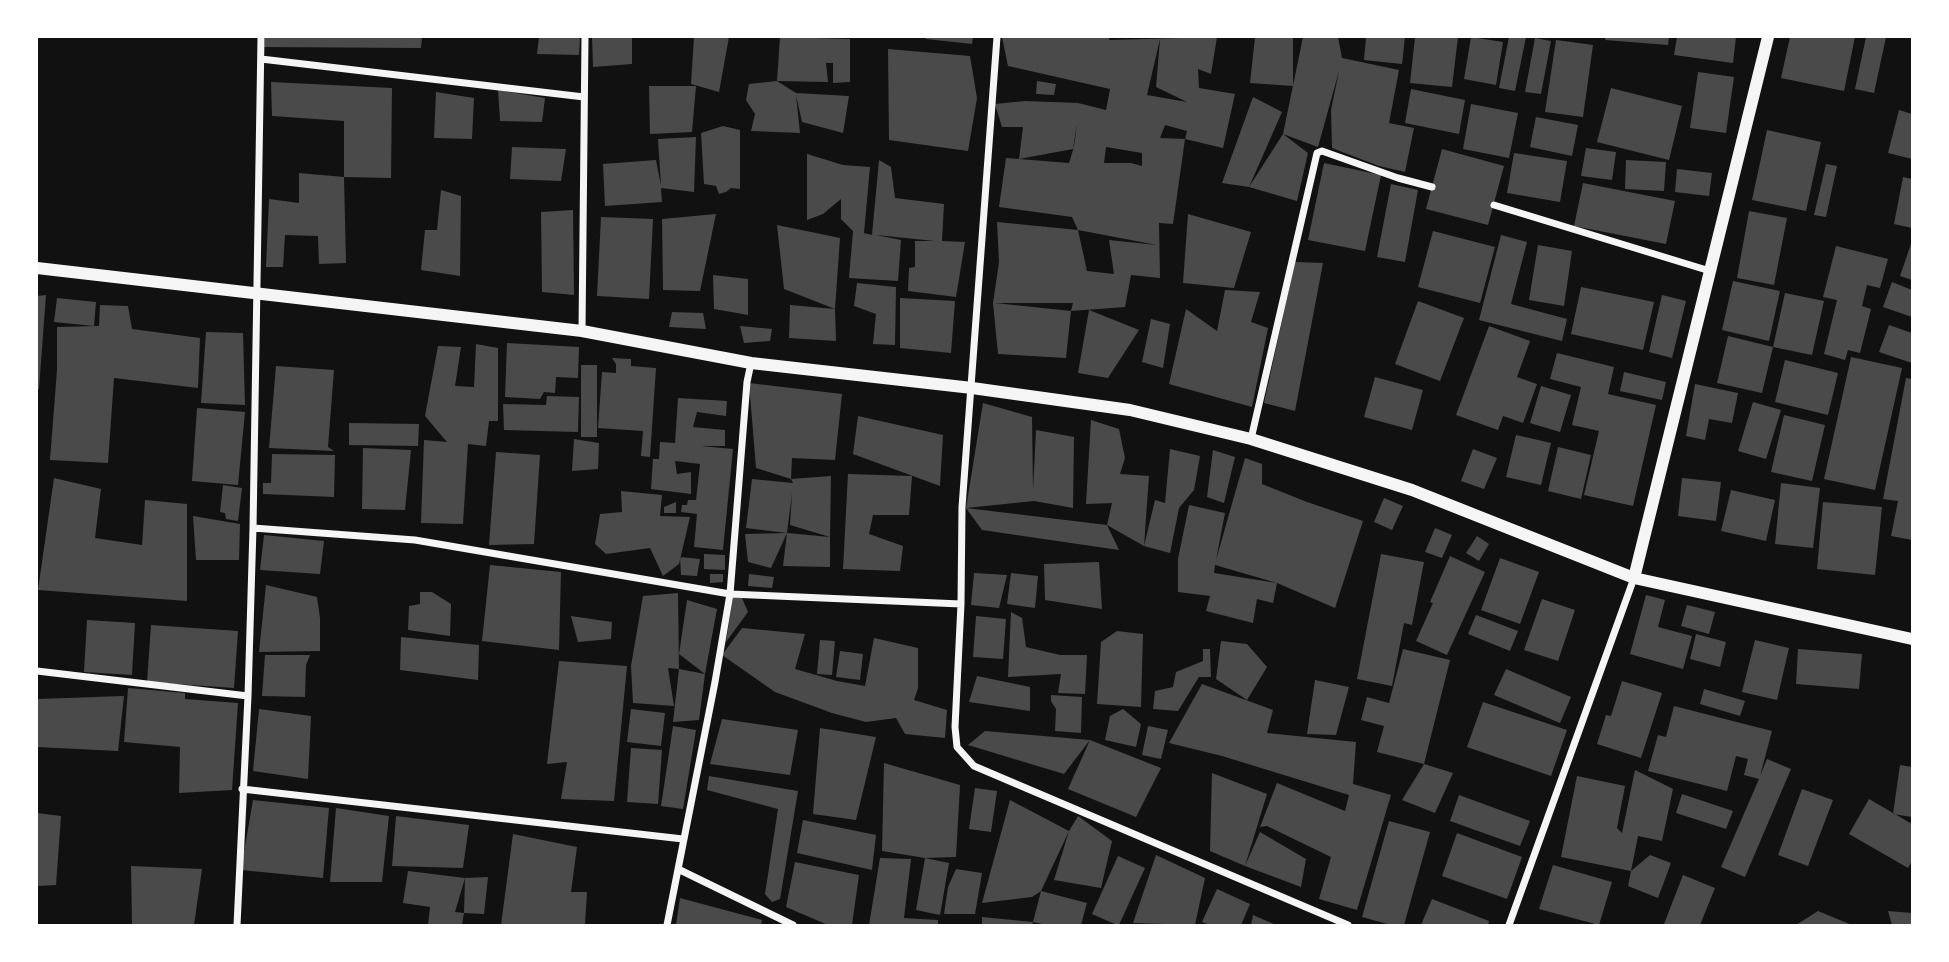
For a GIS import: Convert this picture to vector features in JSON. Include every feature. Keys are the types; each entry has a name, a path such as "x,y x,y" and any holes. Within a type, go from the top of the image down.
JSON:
{"street":[{"path":"237,925 253,527 261,37"},
{"path":"582,331 584,37"},
{"path":"997,37 962,507 955,727 957,747 974,766 1349,925"},
{"path":"1509,925 1634,578 1768,37"},
{"path":"261,59 584,97"},
{"path":"1251,439 1315,155 1322,151 1432,187"},
{"path":"1494,205 1710,271"},
{"path":"37,268 582,331 751,363 972,388 1130,411 1251,439 1412,490 1634,578 1912,639"},
{"path":"667,925 680,870 683,839 730,594 751,363"},
{"path":"253,527 415,540 730,594 961,604"},
{"path":"37,671 248,696"},
{"path":"242,789 683,839"},
{"path":"680,870 783,923 793,925"}],"building":[{"path":"265,37 422,37 421,48 264,47"},
{"path":"539,37 580,37 579,55 537,54"},
{"path":"592,37 632,37 632,64 593,67"},
{"path":"694,37 729,37 719,92 691,84"},
{"path":"780,37 850,39 850,82 833,83 833,63 826,63 828,82 777,81"},
{"path":"926,37 973,37 972,44"},
{"path":"1002,37 1110,37 1109,40 1217,37 1211,74 1198,69 1199,88 1235,94 1223,148 1185,139 1173,224 1159,223 1160,278 1131,275 1125,307 1071,311 1066,358 998,354 993,303 999,262 997,222 1078,230 1072,217 999,207 1006,158 1019,159 1023,127 1002,127 995,104 1025,101 1078,103 1106,110 1110,89 1008,66","holes":["1160,39 1156,87 1187,102 1147,95","1077,123 1075,140 1073,150 1069,163 1019,159 1073,149","1165,125 1187,131 1185,139 1160,138","1106,147 1142,153 1142,166 1131,163 1104,163","1078,230 1157,245 1109,240 1114,274 1087,271","995,303 1073,303 1071,311"]},
{"path":"1255,37 1293,37 1293,86 1250,83"},
{"path":"1303,37 1338,37 1342,58 1399,70 1389,123 1414,128 1405,172 1379,166 1332,148 1331,110 1339,71 1318,147 1283,134"},
{"path":"1366,37 1405,37 1402,64 1364,60"},
{"path":"1415,37 1458,37 1452,87 1410,83"},
{"path":"1471,37 1503,42 1496,85 1464,79"},
{"path":"1509,37 1526,37 1515,91 1499,88"},
{"path":"1606,37 1669,37 1668,45 1605,40"},
{"path":"1677,37 1736,37 1733,63 1674,55"},
{"path":"1790,37 1855,37 1844,91 1781,78"},
{"path":"1866,37 1886,37 1874,93 1855,89"},
{"path":"1535,38 1551,41 1541,94 1525,92"},
{"path":"1556,40 1593,45 1583,117 1545,112"},
{"path":"888,49 970,56 977,98 968,151 889,140"},
{"path":"1698,72 1734,77 1726,133 1690,128"},
{"path":"777,81 796,93 849,96 843,133 802,122 796,95 800,133 751,131 755,114 746,100 749,84"},
{"path":"1037,81 1056,84 1054,95 1036,94"},
{"path":"271,82 392,88 391,178 344,177 344,121 272,116"},
{"path":"649,86 696,86 692,132 650,134"},
{"path":"1611,88 1682,106 1669,160 1597,142"},
{"path":"1411,89 1465,100 1459,134 1405,123"},
{"path":"498,90 545,98 542,122 500,121"},
{"path":"436,92 474,98 472,139 434,138"},
{"path":"1253,97 1282,112 1249,187 1222,183"},
{"path":"1471,104 1518,113 1509,158 1463,149"},
{"path":"1899,110 1912,114 1912,159 1888,153"},
{"path":"1536,117 1578,125 1572,156 1530,147"},
{"path":"723,126 740,130 740,189 731,188 719,194 716,186 704,184 701,133"},
{"path":"1767,130 1821,142 1806,211 1752,200"},
{"path":"1283,134 1308,153 1297,201 1249,187"},
{"path":"696,137 694,192 661,188 662,202 605,206 603,164 656,160 661,186 658,139"},
{"path":"512,147 566,149 561,181 510,179"},
{"path":"1586,148 1616,152 1612,180 1581,176"},
{"path":"1442,149 1504,166 1488,225 1426,209"},
{"path":"1514,153 1567,161 1560,202 1507,193"},
{"path":"807,154 843,165 870,167 864,233 872,235 879,160 891,167 895,198 944,204 942,241 965,242 956,297 908,291 909,268 915,267 915,241 935,241 876,235 901,240 898,281 849,278 853,231 841,219 841,199 823,214 807,220"},
{"path":"1626,160 1666,162 1664,191 1625,189"},
{"path":"1324,163 1381,175 1365,251 1308,240"},
{"path":"1826,164 1837,166 1826,217 1814,215"},
{"path":"1677,169 1712,173 1709,196 1675,192"},
{"path":"299,173 344,177 346,263 319,264 318,236 285,235 283,267 266,267 269,199 299,203"},
{"path":"1903,177 1912,179 1912,228 1894,224"},
{"path":"1583,183 1675,201 1666,244 1574,226"},
{"path":"1391,184 1418,190 1405,262 1377,257"},
{"path":"441,190 461,196 460,276 421,270 425,230 437,230"},
{"path":"573,210 574,295 542,292 541,212"},
{"path":"1749,211 1787,218 1774,285 1737,278"},
{"path":"716,214 700,291 663,290 662,219"},
{"path":"1188,214 1251,232 1234,288 1183,283"},
{"path":"601,217 653,219 649,299 597,296"},
{"path":"777,225 840,238 835,309 784,289"},
{"path":"1433,231 1495,247 1480,303 1418,287"},
{"path":"1501,235 1527,242 1511,304 1567,319 1562,341 1479,320"},
{"path":"1912,241 1912,280 1900,276"},
{"path":"1538,245 1572,251 1564,306 1529,300"},
{"path":"1836,246 1888,259 1880,288 1867,285 1862,306 1871,309 1860,353 1848,350 1845,360 1824,354 1837,300 1823,297"},
{"path":"1295,262 1323,263 1295,411 1264,403"},
{"path":"713,275 748,279 748,315 714,309"},
{"path":"1733,281 1780,291 1769,341 1722,330"},
{"path":"1892,282 1912,290 1912,317 1883,307"},
{"path":"857,283 896,287 895,345 873,344 876,314 854,306"},
{"path":"1581,287 1654,302 1643,350 1571,334"},
{"path":"1225,290 1260,292 1251,322 1268,328 1252,407 1169,384 1186,309 1217,331"},
{"path":"1785,293 1824,301 1812,355 1773,347"},
{"path":"46,295 39,389 37,389 37,296"},
{"path":"1662,295 1686,301 1672,358 1649,352"},
{"path":"57,298 96,302 94,326 54,322"},
{"path":"900,298 955,301 951,353 900,348"},
{"path":"1418,301 1464,318 1440,381 1395,364"},
{"path":"100,305 128,306 132,329 200,338 198,388 114,378 108,463 50,460 57,370 57,327 99,326"},
{"path":"790,305 835,309 836,341 789,338"},
{"path":"1089,310 1139,330 1108,378 1078,373"},
{"path":"672,312 703,313 706,329 669,327"},
{"path":"1151,319 1170,324 1163,368 1142,362"},
{"path":"1889,325 1912,333 1912,363 1879,352"},
{"path":"740,326 772,329 770,341 744,343"},
{"path":"1489,326 1530,341 1517,377 1537,384 1523,423 1503,416 1498,430 1456,415"},
{"path":"206,332 243,333 245,405 201,403"},
{"path":"1728,336 1773,347 1762,393 1717,383"},
{"path":"507,343 579,347 578,378 556,377 555,393 544,392 540,399 505,397"},
{"path":"476,344 498,348 498,421 489,421 486,446 468,444 463,524 421,523 424,440 447,442 425,416 438,346 461,347 455,386 474,387"},
{"path":"1557,353 1614,367 1608,394 1656,405 1633,506 1584,495 1599,431 1572,425 1581,387 1550,379"},
{"path":"1851,357 1902,368 1875,490 1824,479"},
{"path":"612,358 631,359 631,366 656,368 650,457 641,456 643,431 598,428 602,372 616,373 616,364"},
{"path":"1785,360 1838,373 1828,415 1775,402"},
{"path":"581,365 597,365 597,437 581,437"},
{"path":"276,366 334,370 328,447 334,451 269,448"},
{"path":"1624,372 1666,382 1662,400 1620,391"},
{"path":"1375,377 1423,390 1412,430 1364,417"},
{"path":"1906,378 1912,379 1912,540 1891,536 1898,501 1883,499"},
{"path":"749,383 842,394 835,460 792,458 791,479 756,468"},
{"path":"1695,384 1738,393 1732,423 1709,419 1705,440 1686,436"},
{"path":"1541,386 1571,395 1560,432 1530,423"},
{"path":"547,396 579,397 578,432 504,430 503,404 546,405"},
{"path":"678,398 727,401 726,416 697,412 693,427 725,430 725,446 701,446 733,449 723,550 694,547 697,514 681,512 682,505 687,505 688,500 696,500 700,464 675,461 677,474 691,472 691,494 651,489 653,459 659,459 660,442 675,443"},
{"path":"1753,402 1781,410 1766,459 1738,451"},
{"path":"983,403 1032,417 1033,490 1036,430 1074,437 1073,508 1034,501 966,508"},
{"path":"197,408 245,412 238,485 192,481"},
{"path":"1784,415 1825,425 1812,481 1771,472"},
{"path":"858,416 943,435 940,486 853,454"},
{"path":"1091,420 1119,429 1125,458 1120,474 1149,476 1144,546 1107,525 1112,503 1086,504"},
{"path":"349,423 419,424 418,446 349,445"},
{"path":"1516,435 1551,443 1541,485 1506,477"},
{"path":"574,439 599,443 598,469 572,471"},
{"path":"1558,447 1591,455 1581,499 1548,491"},
{"path":"363,448 411,450 405,510 362,509"},
{"path":"1170,449 1200,456 1194,490 1179,508 1170,553 1144,546 1155,500 1165,503"},
{"path":"1473,449 1497,458 1484,489 1461,481"},
{"path":"1213,450 1235,457 1224,503 1207,497"},
{"path":"496,452 540,455 534,544 489,545"},
{"path":"272,454 335,455 334,497 263,494 263,483 271,483"},
{"path":"1245,458 1262,464 1262,484 1363,521 1335,608 1277,583 1273,603 1257,599 1253,623 1206,611 1210,596 1178,592 1178,559 1189,505 1225,513 1216,560","holes":["1215,565 1277,583 1214,573"]},
{"path":"848,474 912,476 909,515 873,515 869,534 903,546 900,571 843,569"},
{"path":"831,476 830,537 790,525 792,493 787,533 746,528 752,479 793,483 791,479"},
{"path":"54,478 101,489 95,538 142,545 145,500 187,504 187,601 38,590"},
{"path":"1682,478 1721,482 1716,521 1678,516"},
{"path":"1781,483 1820,488 1813,548 1775,544"},
{"path":"223,485 242,488 238,521 226,519 225,513 220,512"},
{"path":"1731,490 1775,500 1766,541 1721,531"},
{"path":"621,491 662,495 660,516 690,517 679,564 663,576 650,548 606,554 595,544 600,514 622,512"},
{"path":"1384,498 1403,506 1392,530 1374,522"},
{"path":"676,502 676,513 664,513 664,507"},
{"path":"1823,502 1882,507 1875,575 1817,569"},
{"path":"966,508 1107,525 1119,550 982,530"},
{"path":"193,516 240,524 239,560 196,560"},
{"path":"1435,528 1452,535 1442,558 1425,552"},
{"path":"787,533 830,537 830,567 783,566"},
{"path":"787,533 771,568 748,562 745,534"},
{"path":"264,535 324,541 320,574 260,570"},
{"path":"1477,536 1489,544 1479,561 1466,553"},
{"path":"704,554 725,555 725,570 704,569"},
{"path":"1381,554 1424,562 1412,625 1404,623 1392,686 1357,679"},
{"path":"1450,556 1485,572 1447,655 1416,641"},
{"path":"680,557 700,559 697,576 681,575"},
{"path":"1500,558 1539,572 1520,624 1481,610"},
{"path":"1099,562 1102,609 1045,600 1044,564"},
{"path":"490,565 561,572 559,650 482,641"},
{"path":"974,573 1007,575 999,608 971,605"},
{"path":"1011,573 1038,576 1035,608 1007,604"},
{"path":"710,574 723,574 723,582 710,583"},
{"path":"749,574 774,577 772,588 748,586"},
{"path":"266,585 317,597 320,651 259,652"},
{"path":"420,592 432,592 451,604 450,636 408,630 409,606 420,604"},
{"path":"678,593 679,669 668,668 674,706 633,703 631,666 643,596"},
{"path":"1646,595 1665,600 1658,627 1692,636 1683,669 1630,654"},
{"path":"733,597 742,598 748,612 726,642"},
{"path":"1542,599 1575,610 1558,661 1524,650"},
{"path":"687,600 717,609 705,674 679,654"},
{"path":"1687,605 1715,612 1709,634 1681,626"},
{"path":"1011,612 1022,618 1026,647 1060,655 1087,655 1085,694 1058,693 1061,674 1008,677"},
{"path":"1476,615 1518,631 1510,651 1468,634"},
{"path":"571,616 612,622 611,639 578,642"},
{"path":"976,616 1006,619 1003,659 973,657"},
{"path":"87,620 135,623 132,675 84,672"},
{"path":"151,625 238,631 234,688 147,682"},
{"path":"742,628 805,634 795,669 865,686 874,638 918,648 918,688 914,700 947,710 945,738 905,734 896,718 866,722 775,692 722,655"},
{"path":"1117,631 1143,634 1141,707 1097,704 1101,642"},
{"path":"1696,634 1726,642 1720,667 1690,659"},
{"path":"401,637 479,645 478,680 400,670"},
{"path":"820,640 835,641 832,675 817,674"},
{"path":"1755,640 1789,648 1777,700 1742,692"},
{"path":"1221,641 1247,644 1267,667 1247,700 1216,679"},
{"path":"1203,649 1210,649 1211,677 1199,677 1178,711 1153,709 1155,691 1173,687 1176,672 1203,661"},
{"path":"1403,649 1450,660 1424,764 1377,752 1384,726 1361,720 1367,697 1389,703"},
{"path":"1798,649 1862,654 1859,689 1796,684"},
{"path":"840,651 863,654 860,680 836,677"},
{"path":"265,655 310,655 306,665 305,697 262,696"},
{"path":"559,661 627,666 614,801 561,799 567,762 547,764"},
{"path":"679,669 705,674 699,720 673,722"},
{"path":"1506,669 1571,697 1560,723 1494,695"},
{"path":"977,676 1030,687 1030,711 969,702"},
{"path":"1315,680 1349,687 1336,735 1307,734"},
{"path":"1622,681 1662,693 1641,758 1597,744 1606,715 1611,716"},
{"path":"1202,684 1273,710 1267,733 1356,742 1353,784 1391,795 1357,910 1319,899 1331,857 1267,826 1260,827 1277,783 1345,811 1349,795 1222,756 1169,743"},
{"path":"128,688 185,693 185,699 238,703 232,790 179,793 180,747 124,742"},
{"path":"1704,689 1745,701 1740,716 1700,704"},
{"path":"1051,695 1082,697 1081,733 1055,731 1056,709"},
{"path":"124,696 118,751 37,747 37,699"},
{"path":"1483,702 1567,730 1551,776 1467,747"},
{"path":"1674,706 1772,731 1760,776 1767,759 1791,769 1745,877 1721,867 1759,779 1744,775 1748,759 1736,756 1727,791 1648,771 1658,735 1666,737"},
{"path":"259,709 311,716 308,779 253,771"},
{"path":"631,709 665,713 661,746 627,742"},
{"path":"1123,709 1141,724 1136,747 1105,740 1110,716"},
{"path":"722,719 798,730 790,775 710,764"},
{"path":"673,726 696,730 683,809 661,806"},
{"path":"1148,726 1168,730 1161,759 1142,755"},
{"path":"820,728 876,737 856,820 813,814"},
{"path":"985,731 1090,740 1064,774 968,745"},
{"path":"1090,740 1161,768 1136,817 1068,789"},
{"path":"631,748 662,750 658,804 627,802"},
{"path":"884,763 960,785 956,857 925,858 882,851"},
{"path":"1424,764 1453,773 1435,813 1402,800"},
{"path":"1900,765 1912,767 1912,817 1893,814"},
{"path":"1635,770 1673,789 1662,841 1638,836 1631,871 1561,857 1577,776 1625,786 1617,828 1622,833"},
{"path":"1212,773 1267,794 1245,866 1210,851"},
{"path":"709,776 798,791 780,899 772,902 765,894 778,809 707,790"},
{"path":"975,788 997,791 991,832 969,829"},
{"path":"1802,789 1833,800 1808,866 1778,855"},
{"path":"1682,794 1733,811 1726,829 1676,813"},
{"path":"1459,795 1530,821 1520,846 1450,821"},
{"path":"1869,799 1912,824 1912,861 1908,868 1849,834"},
{"path":"253,800 329,808 323,878 241,870"},
{"path":"1010,800 1069,831 1041,891 1032,897 982,903"},
{"path":"336,808 389,816 382,882 330,882"},
{"path":"37,813 61,816 56,885 37,886"},
{"path":"396,816 469,825 463,868 392,866"},
{"path":"1078,816 1112,841 1101,888 1054,880 1069,831"},
{"path":"803,820 876,835 872,870 797,853"},
{"path":"1389,821 1430,832 1404,925 1391,925 1362,917"},
{"path":"1260,832 1306,859 1301,887 1245,866"},
{"path":"1457,833 1522,857 1507,899 1442,876"},
{"path":"513,834 577,847 571,892 587,892 585,925 501,925"},
{"path":"1156,855 1205,878 1195,925 1133,923"},
{"path":"1650,855 1671,863 1658,898 1628,886 1631,871"},
{"path":"1118,856 1145,868 1117,925 1092,914"},
{"path":"880,858 911,859 904,918 938,920 938,925 869,925"},
{"path":"925,858 949,863 940,915 916,910"},
{"path":"795,862 859,875 852,925 828,925 786,907"},
{"path":"1553,865 1612,882 1599,925 1539,909"},
{"path":"131,866 202,869 194,925 132,925"},
{"path":"956,869 982,873 975,914 944,914 948,887"},
{"path":"408,871 465,878 455,912 464,913 462,925 428,925 430,907 403,903"},
{"path":"1683,875 1715,888 1700,925 1664,924"},
{"path":"488,877 484,914 464,913 465,878"},
{"path":"1217,889 1250,904 1241,925 1210,925 1202,922"},
{"path":"1041,891 1087,903 1081,925 1047,925 1033,922"},
{"path":"680,898 762,920 761,925 676,925"},
{"path":"1432,899 1489,921 1488,925 1421,925"},
{"path":"1818,911 1852,925 1796,925"},
{"path":"1888,911 1912,913 1912,925 1892,925"},
{"path":"1253,915 1276,925 1251,925"},
{"path":"982,917 1033,922 1032,925 982,925"}]}
